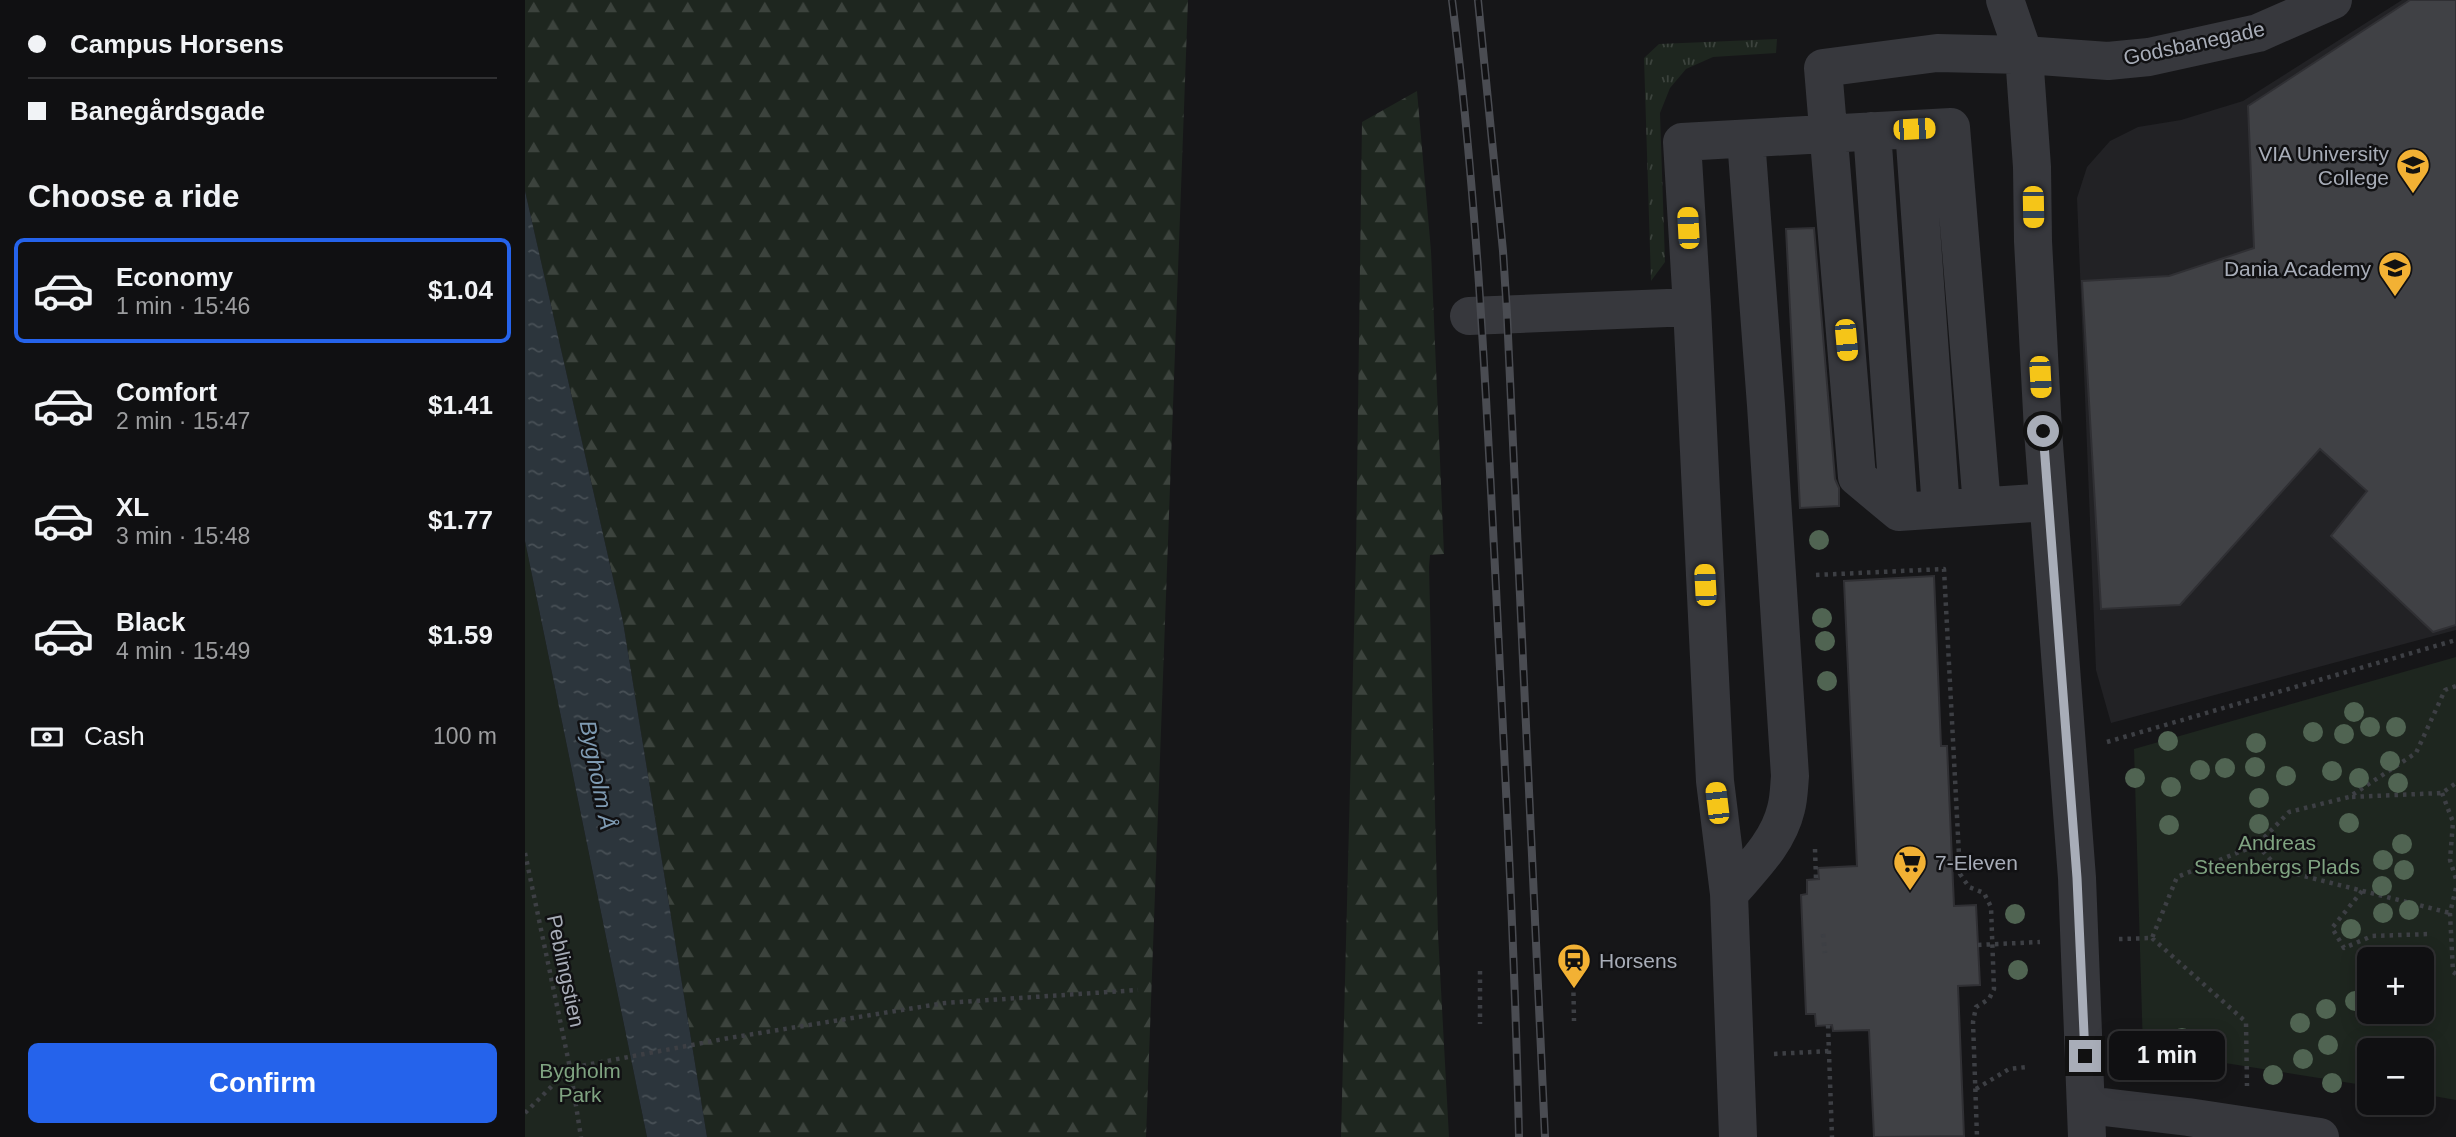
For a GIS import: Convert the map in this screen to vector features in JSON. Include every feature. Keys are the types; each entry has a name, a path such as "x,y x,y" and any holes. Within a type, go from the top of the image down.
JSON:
{"street":[{"path":"2005,0 2024,55 2048,502 2079,941 2087,1121 2248,1125 2321,1137"},
{"name":"Godsbanegade","path":"1829,134 1823,68 1937,53 2108,61 2149,57 2258,33 2333,0"},
{"path":"1738,1137 1729,894 1714,780 1682,142 1951,127 1982,506"},
{"path":"1914,129 1941,509"},
{"path":"1872,131 1899,512"},
{"path":"1829,134 1857,477 1899,512 2048,502"},
{"path":"1729,894 1764,854 1778,831 1786,809 1790,776 1766,405 1745,139"},
{"path":"1469,316 1540,319 1692,307"}],"path":[{"path":"1814,575 1944,569 1960,874 1969,887 1984,893 1991,907 1994,989 1989,999 1976,1007 1973,1022 1977,1137"},
{"path":"2067,754 2456,640"},
{"path":"2349,797 2416,753 2445,690 2456,686"},
{"path":"2445,690 2456,693"},
{"path":"2152,938 2177,877 2257,845 2289,812 2349,797 2442,793 2456,783"},
{"path":"2442,793 2453,822 2450,860 2456,880"},
{"path":"2257,845 2280,870 2450,913"},
{"name":"Peblingstien","path":"525,853 570,1068 581,1137"},
{"path":"2456,888 2450,913 2453,972 2456,974"},
{"path":"2362,891 2332,928 2344,948 2372,936 2430,934"},
{"path":"1823,934 1825,953"},
{"path":"2079,941 2152,938 2246,1022 2248,1125"},
{"path":"1978,945 1993,944"},
{"path":"1573,967 1574,1021"},
{"path":"1480,971 1480,1024"},
{"path":"525,1113 570,1068 594,1063 945,1003 1138,990"},
{"path":"1828,1025 1832,1137"},
{"path":"1735,1056 1829,1051"},
{"path":"1975,1090 2010,1069 2027,1067"}],"shaded area":[{"path":"2402,0 2456,0 2456,630 2111,723 2096,670 2077,198 2087,167 2110,141 2138,127 2181,120 2243,101"}],"green space":[{"path":"525,0 1188,0 1146,1137 707,1137 623,622 525,191"},
{"path":"1777,39 1776,53 1713,57 1686,69 1670,88 1660,113 1665,262 1651,281 1644,58 1659,44"},
{"path":"1417,91 1431,251 1444,554 1430,555 1429,567 1438,934 1449,1137 1341,1137 1356,553 1362,122"},
{"name":"Bygholm Park","path":"525,541 647,1137 525,1137"},
{"name":"Andreas Steenbergs Plads","path":"2456,657 2456,1100 2434,1096 2434,1038 2357,1038 2357,1084 2143,1050 2134,749"}],"water":[{"name":"Bygholm Å","path":"525,191 623,622 707,1137 647,1137 525,541"}],"building":[{"path":"2410,0 2456,0 2456,625 2433,632 2331,536 2367,491 2320,449 2180,605 2101,609 2082,281 2169,276 2254,248 2248,106"},
{"path":"1814,228 1839,506 1800,508 1786,229"},
{"path":"1934,576 1941,746 1947,746 1954,906 1976,905 1980,985 1958,986 1964,1136 1874,1137 1869,1030 1833,1031 1832,1025 1816,1026 1815,1014 1806,1014 1801,895 1807,894 1807,880 1819,879 1818,868 1857,866 1844,581"}],"railway":[{"path":"1452,0 1468,147 1484,367 1509,862 1519,1137"},
{"path":"1478,0 1507,314 1545,1137"}],"place":[{"name":"VIA University College","path":"2413,195"},
{"name":"Dania Academy","path":"2395,298"},
{"name":"7-Eleven","path":"1910,892"},
{"name":"Horsens","path":"1574,990"}],"route":[{"path":"2043,431 2077,878 2085,1056"}]}
